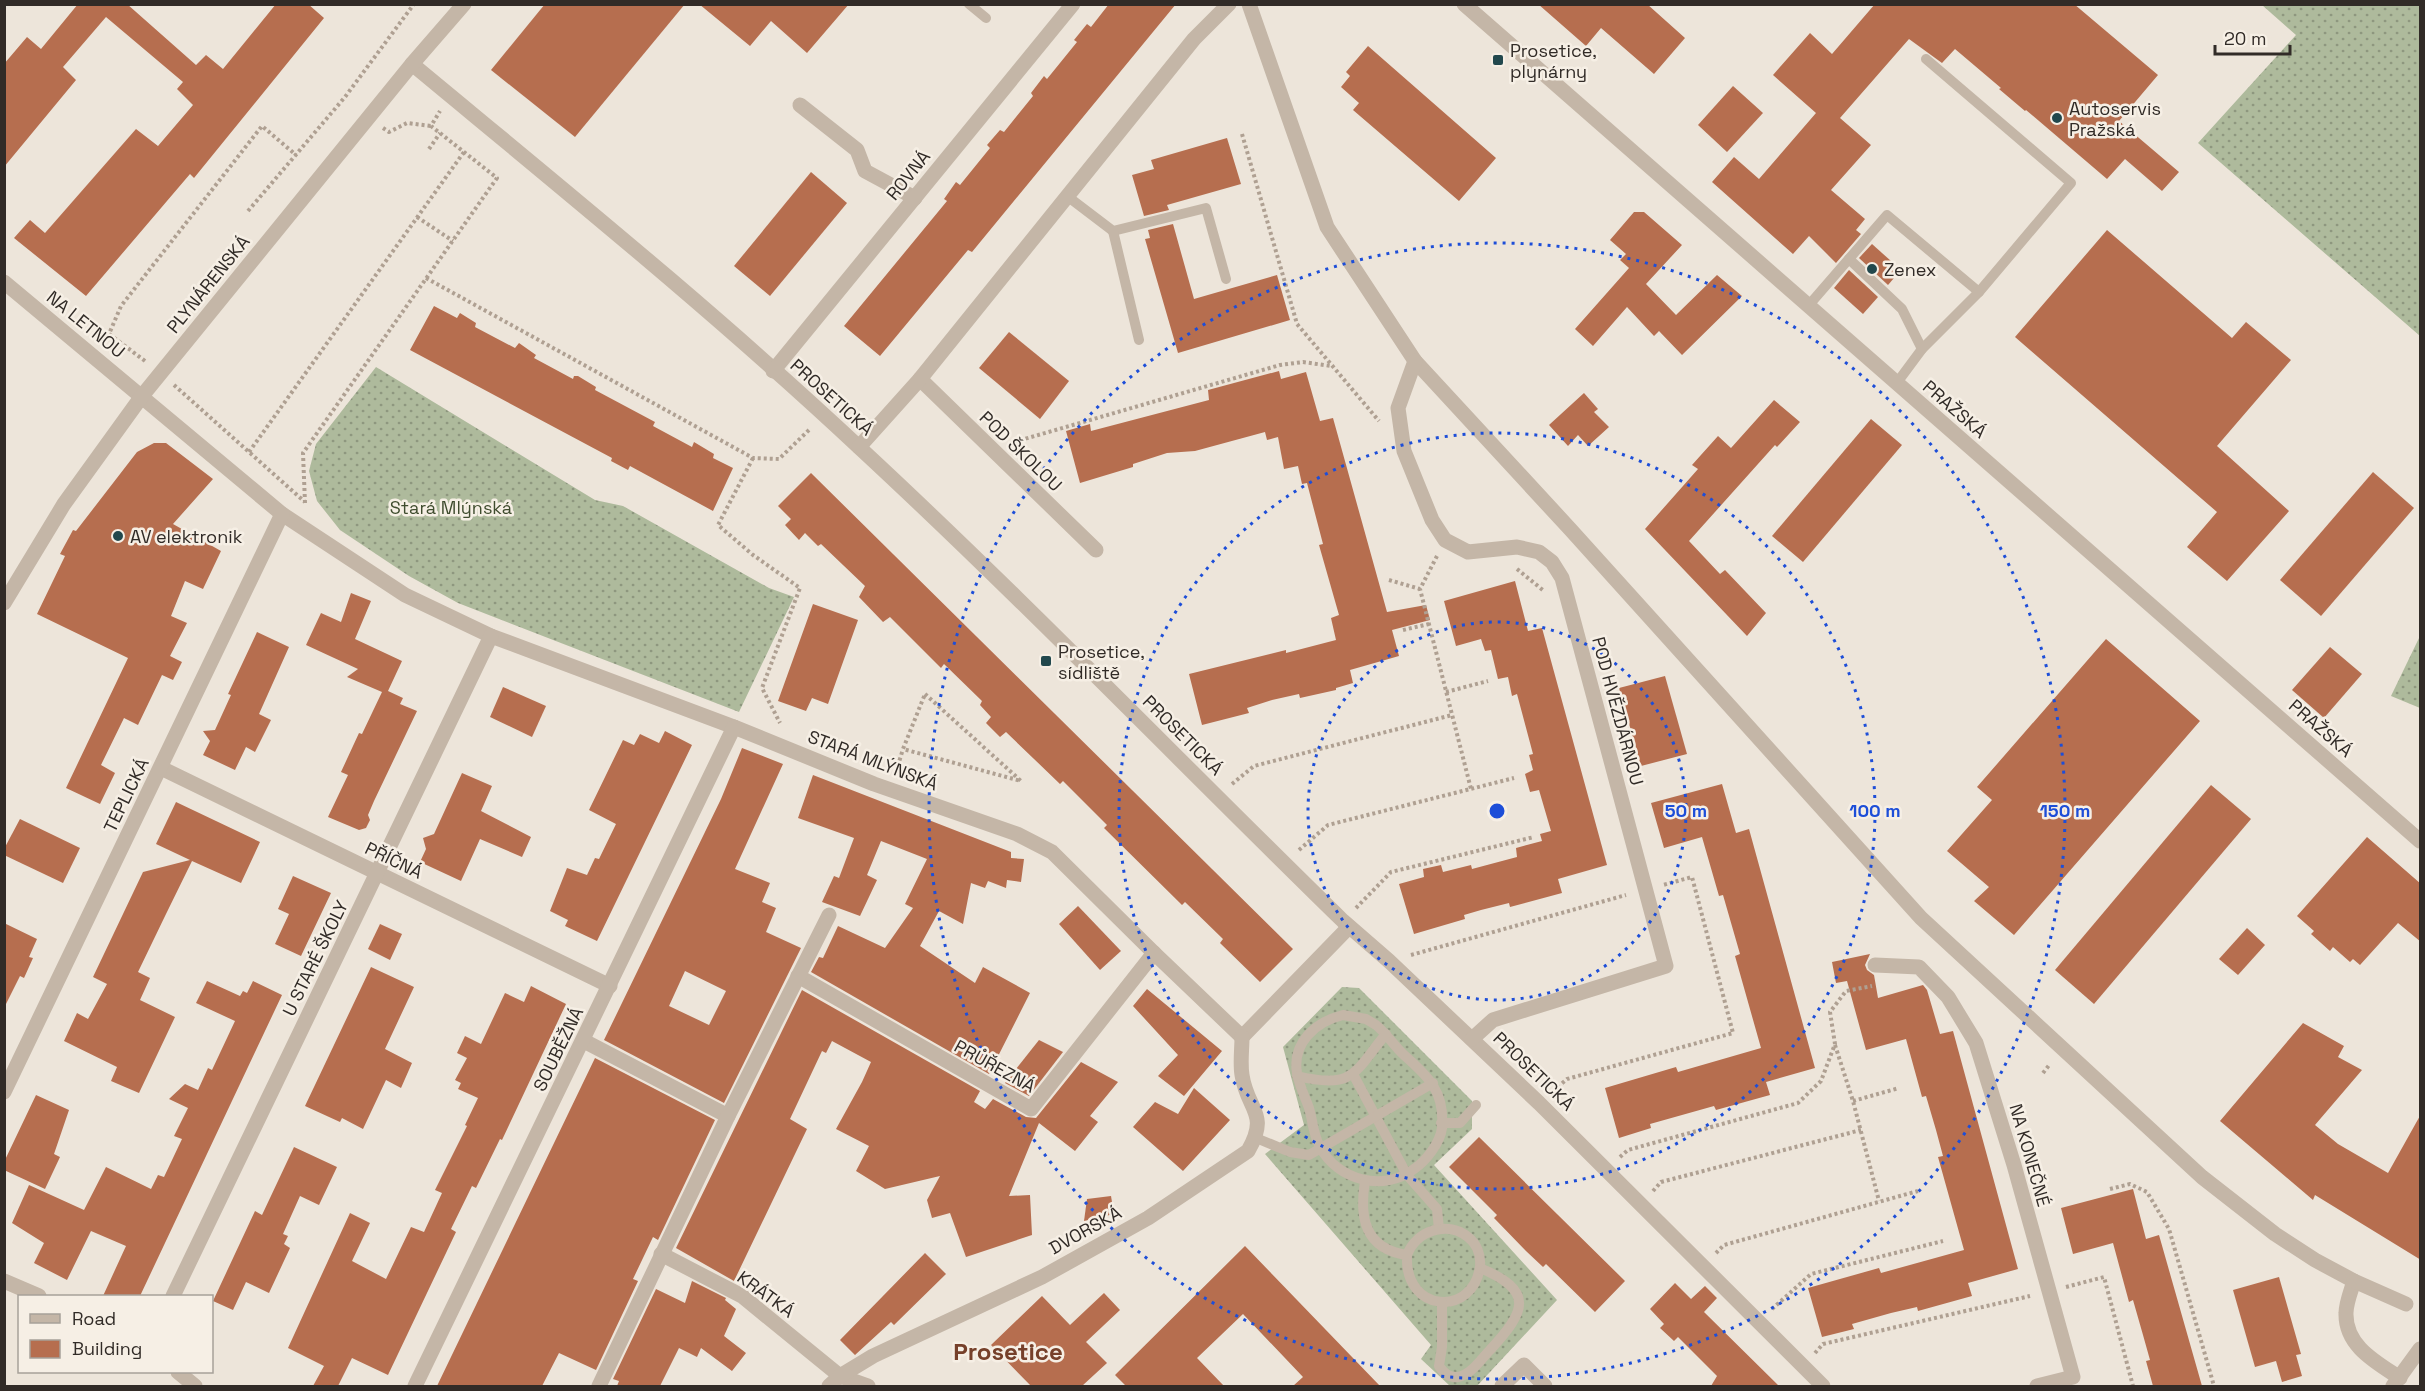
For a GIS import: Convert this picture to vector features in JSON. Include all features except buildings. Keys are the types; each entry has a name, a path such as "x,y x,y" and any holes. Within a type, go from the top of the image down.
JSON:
{"street":[{"name":"PLYNÁRENSKÁ","path":"4,603 64,504 142,396 412,64 464,4"},
{"name":"ROVNÁ","path":"773,371 1073,4"},
{"path":"859,447 920,379 1194,39 1229,4"},
{"path":"1249,4 1327,227 1415,361 1921,918 2202,1177 2275,1233 2315,1260 2354,1281 2406,1304"},
{"name":"PRAŽSKÁ","path":"1464,4 2421,841"},
{"name":"PROSETICKÁ","path":"412,64 668,275 859,447 1011,592 1346,924 1472,1039 1642,1205 1818,1385"},
{"path":"800,105 858,150 865,171 915,198"},
{"name":"NA LETNOU","path":"4,282 142,396"},
{"path":"1415,361 1398,408 1404,451 1432,520 1445,540"},
{"name":"POD ŠKOLOU","path":"920,379 1096,550"},
{"name":"STARÁ MLÝNSKÁ","path":"142,396 287,518 405,594 491,636 734,727 874,783 1017,834 1052,852 1242,1037"},
{"name":"TEPLICKÁ","path":"4,1092 161,768 287,518"},
{"name":"POD HVĚZDÁRNOU","path":"1445,540 1468,552 1517,547 1539,552 1552,562 1562,578 1666,966 1492,1020 1472,1039"},
{"name":"U STARÉ ŠKOLY","path":"173,1295 491,636"},
{"name":"SOUBĚŽNÁ","path":"415,1386 734,727"},
{"name":"PŘÍČNÁ","path":"161,768 610,986"},
{"path":"599,1386 728,1116 829,915"},
{"path":"1256,1138 1259,1125 1242,1076 1242,1037 1346,924"},
{"name":"PRŮŘEZNÁ","path":"798,976 1032,1109 1154,953"},
{"name":"NA KONEČNÉ","path":"1880,965 1919,967 1948,996 1976,1043 2014,1165 2073,1377 2037,1386"},
{"path":"584,1041 728,1116"},
{"name":"DVORSKÁ","path":"835,1381 873,1356 1042,1277 1149,1218 1248,1151 1256,1138"},
{"name":"KRÁTKÁ","path":"661,1254 742,1296 835,1381 868,1386"},
{"path":"4,1281 37,1295"},
{"path":"2354,1281 2346,1313 2349,1333 2358,1348 2396,1382 2421,1349"},
{"path":"1502,1386 1524,1365 1545,1386"},
{"path":"180,1373 195,1386"}],"lane":[{"path":"969,4 986,18"},
{"path":"1896,384 1922,349 1979,292 2071,183 1926,59"},
{"path":"1067,196 1113,231 1139,340"},
{"path":"1113,231 1206,208 1226,279"},
{"path":"1809,305 1887,215 1979,292"},
{"path":"1849,259 1902,309 1922,349"},
{"path":"1343,1016 1356,1017 1376,1025 1386,1034 1433,1083 1441,1105 1442,1131 1423,1163 1407,1174 1379,1182 1365,1181 1349,1176 1328,1159 1320,1149 1312,1130 1310,1114 1297,1077 1297,1056 1308,1034 1322,1022 1343,1016"},
{"path":"1297,1077 1334,1082 1353,1074 1362,1067 1386,1034"},
{"path":"1353,1074 1407,1174 1437,1209 1439,1229"},
{"path":"1256,1138 1290,1152 1309,1155 1433,1083"},
{"path":"1441,1123 1460,1123 1476,1105"},
{"path":"1365,1181 1362,1200 1372,1239 1384,1249 1407,1255"},
{"path":"1439,1229 1452,1230 1466,1235 1474,1242 1480,1257 1477,1280 1471,1290 1460,1298 1442,1302 1420,1294 1411,1285 1407,1274 1407,1255 1418,1238 1439,1229"},
{"path":"1442,1302 1440,1366 1450,1376 1457,1377 1464,1375 1475,1366 1517,1317 1518,1295 1512,1287 1501,1277 1480,1268"}],"path":[{"path":"248,212 345,97 414,4"},
{"path":"287,518 305,502 303,453 497,178 431,126 449,95"},
{"path":"262,126 296,155"},
{"path":"429,149 440,133"},
{"path":"1242,134 1297,324 1383,426"},
{"path":"249,452 464,152"},
{"path":"417,217 453,240"},
{"path":"426,278 753,458 779,459 823,415"},
{"path":"990,449 1280,365 1304,362 1332,366"},
{"path":"753,458 718,525 753,555 800,588 762,688 781,726 777,744"},
{"path":"1445,540 1420,589 1471,789"},
{"path":"1493,549 1545,593"},
{"path":"1389,580 1420,589"},
{"path":"1403,630 1429,624"},
{"path":"1446,692 1488,681"},
{"path":"925,694 986,750 1021,781 903,749 925,694"},
{"path":"1217,797 1254,766 1452,715"},
{"path":"1284,863 1328,825 1514,778"},
{"path":"1346,924 1390,872 1534,837"},
{"path":"1879,1201 1853,1101 1835,1044 1830,1012 1846,992 1875,985 1880,965"},
{"path":"1606,1170 1628,1150 1798,1103 1821,1081 1835,1044"},
{"path":"1853,1101 1899,1088"},
{"path":"1642,1205 1661,1182 1861,1130"},
{"path":"2110,1189 2130,1184 2147,1192 2169,1229 2214,1386"},
{"path":"1703,1266 1724,1245 1918,1191"},
{"path":"1757,1323 1810,1274 1943,1241"},
{"path":"1802,1367 1823,1344 2104,1277 2133,1386"}],"green space":[{"path":"2262,5 2420,5 2420,336 2198,143 2296,35"},
{"name":"Stará Mlýnská","path":"376,367 595,500 623,506 769,588 794,597 739,712 458,603 409,576 340,530 317,501 309,471 316,444"},
{"path":"2420,636 2420,708 2391,696"},
{"path":"1342,987 1359,988 1472,1101 1472,1129 1434,1165 1557,1300 1477,1386 1450,1386 1421,1359 1431,1345 1265,1154 1304,1125 1283,1047"}],"place":[{"name":"Prosetice, plynárny","path":"1498,60"},
{"name":"Autoservis Pražská","path":"2057,118"},
{"name":"Zenex","path":"1872,269"},
{"name":"AV elektronik","path":"118,536"},
{"name":"Prosetice, sídliště","path":"1046,661"}],"district":[{"name":"Prosetice","path":"1008,1351"}]}
